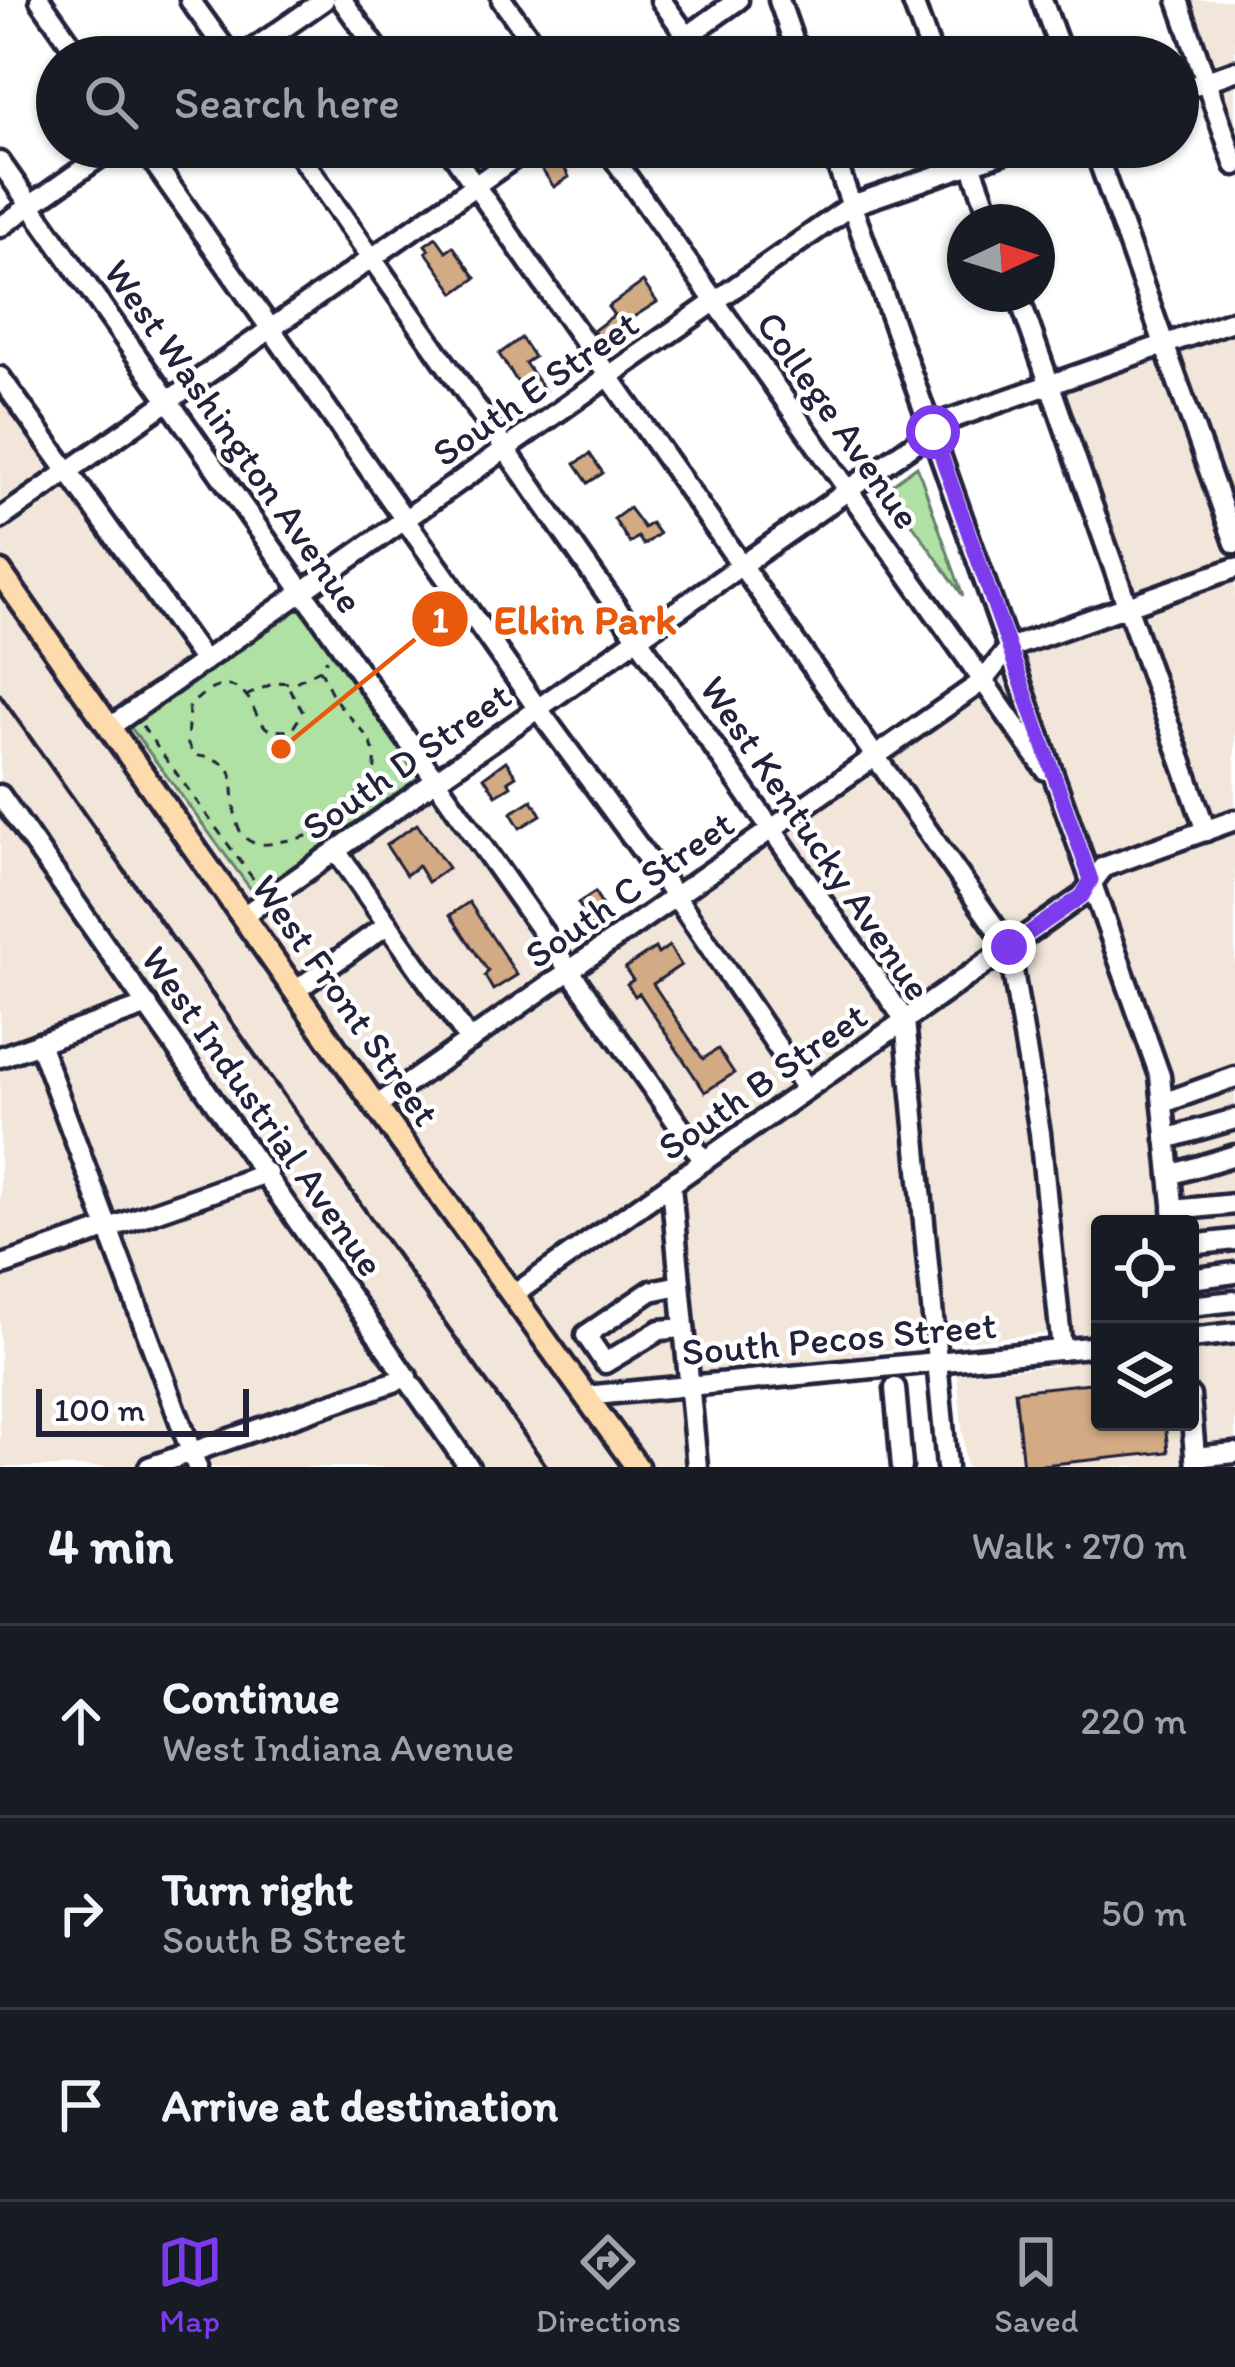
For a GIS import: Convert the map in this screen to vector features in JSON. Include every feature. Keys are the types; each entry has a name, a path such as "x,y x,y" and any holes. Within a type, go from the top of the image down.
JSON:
{"main road":[{"name":"West Front Street","path":"0,572 637,1467"}],"street":[{"path":"40,0 65,36"},
{"path":"190,0 216,36"},
{"path":"272,36 324,0"},
{"path":"342,0 368,36"},
{"path":"502,0 527,36"},
{"path":"661,0 687,36 739,0"},
{"path":"779,0 792,36"},
{"path":"912,0 925,36"},
{"path":"1042,0 1055,36"},
{"path":"1178,0 1190,36"},
{"path":"1199,62 1235,165"},
{"path":"1199,84 1235,71"},
{"name":"West Washington Avenue","path":"0,161 704,1161"},
{"path":"0,227 84,168"},
{"path":"158,168 676,897 806,1089"},
{"name":"West Kentucky Avenue","path":"309,168 905,1020 946,1467"},
{"path":"463,168 1009,947 1040,1133 1062,1350"},
{"path":"0,519 500,168"},
{"name":"College Avenue","path":"621,168 1059,789"},
{"path":"838,168 1160,1076 1174,1215"},
{"name":"South E Street","path":"110,727 852,206 940,168"},
{"path":"972,168 985,204"},
{"path":"1101,168 1235,543"},
{"path":"1024,312 1206,830"},
{"name":"South D Street","path":"243,916 948,420 1235,320"},
{"path":"0,377 204,661"},
{"path":"1009,649 1235,568"},
{"name":"South C Street","path":"376,1106 983,681 1009,649"},
{"name":"West Industrial Avenue","path":"0,795 469,1467"},
{"name":"South B Street","path":"513,1295 1082,896 1104,866 1235,820"},
{"path":"336,851 470,1041"},
{"path":"296,991 388,924"},
{"path":"0,1057 148,1005"},
{"path":"38,1043 194,1460"},
{"path":"1162,1103 1235,1077"},
{"path":"1166,1139 1235,1119"},
{"path":"1170,1175 1235,1155"},
{"path":"0,1266 267,1173"},
{"path":"671,1185 698,1467"},
{"path":"1183,1215 1235,1204"},
{"path":"1199,1244 1235,1240"},
{"path":"1199,1278 1235,1274"},
{"path":"680,1285 651,1291 586,1335 604,1363 661,1330 684,1328"},
{"path":"1199,1305 1235,1301"},
{"path":"1199,1337 1235,1333"},
{"name":"South Pecos Street","path":"585,1396 1091,1347"},
{"path":"149,1467 194,1460 409,1377"},
{"path":"895,1388 902,1467"},
{"path":"444,1429 447,1467"},
{"path":"1193,1431 1196,1462 1235,1453"}],"path":[{"path":"246,696 276,682 294,683 320,669 342,645"},
{"path":"294,683 290,690 303,712 291,731 269,730 236,688 218,685 188,707 187,743 194,755 226,765 232,773 235,820 254,842 269,844 309,836 354,794 370,787 375,772 370,741 333,697 320,669"},
{"path":"143,718 142,727 258,888"}],"shaded area":[{"path":"1175,0 1235,0 1235,167 1199,67 1199,36 1188,36"},
{"path":"1235,319 1235,1467 966,1467 957,1374 1056,1366 1053,1333 917,1345 690,1385 697,1467 0,1467 0,376 319,828 437,781 571,970 1014,659 1011,648 1126,607 1047,385"}],"green space":[{"path":"917,466 963,596 887,488"},
{"path":"303,591 437,780 261,903 123,717"}],"building":[{"path":"541,168 564,168 569,177 554,187"},
{"path":"436,237 446,251 453,246 476,278 455,293 426,252 425,245"},
{"path":"643,282 657,302 607,334 613,341 605,347 593,331 614,315 608,307"},
{"path":"521,338 534,357 525,363 545,391 530,401 499,354"},
{"path":"590,454 603,473 588,483 575,464"},
{"path":"629,508 644,528 651,523 659,534 644,545 638,537 630,543 614,519"},
{"path":"506,761 516,776 508,781 511,786 496,795 484,777"},
{"path":"532,800 541,815 520,828 511,813"},
{"path":"417,824 448,868 428,882 418,866 406,875 386,845"},
{"path":"595,892 607,916 593,926 578,903"},
{"path":"469,902 517,975 493,990 485,976 488,971 450,915"},
{"path":"669,946 681,965 653,984 703,1059 718,1049 734,1073 705,1092 639,993 635,996 627,984 633,980 625,968 655,948 658,954"},
{"path":"1091,1383 1091,1431 1166,1431 1168,1452 1023,1467 1015,1391"}],"railway":[{"path":"0,695 547,1467"}],"place":[{"name":"Elkin Park","path":"281,749"}],"route":[{"path":"933,432 1091,880 1082,896 1009,947"}]}
